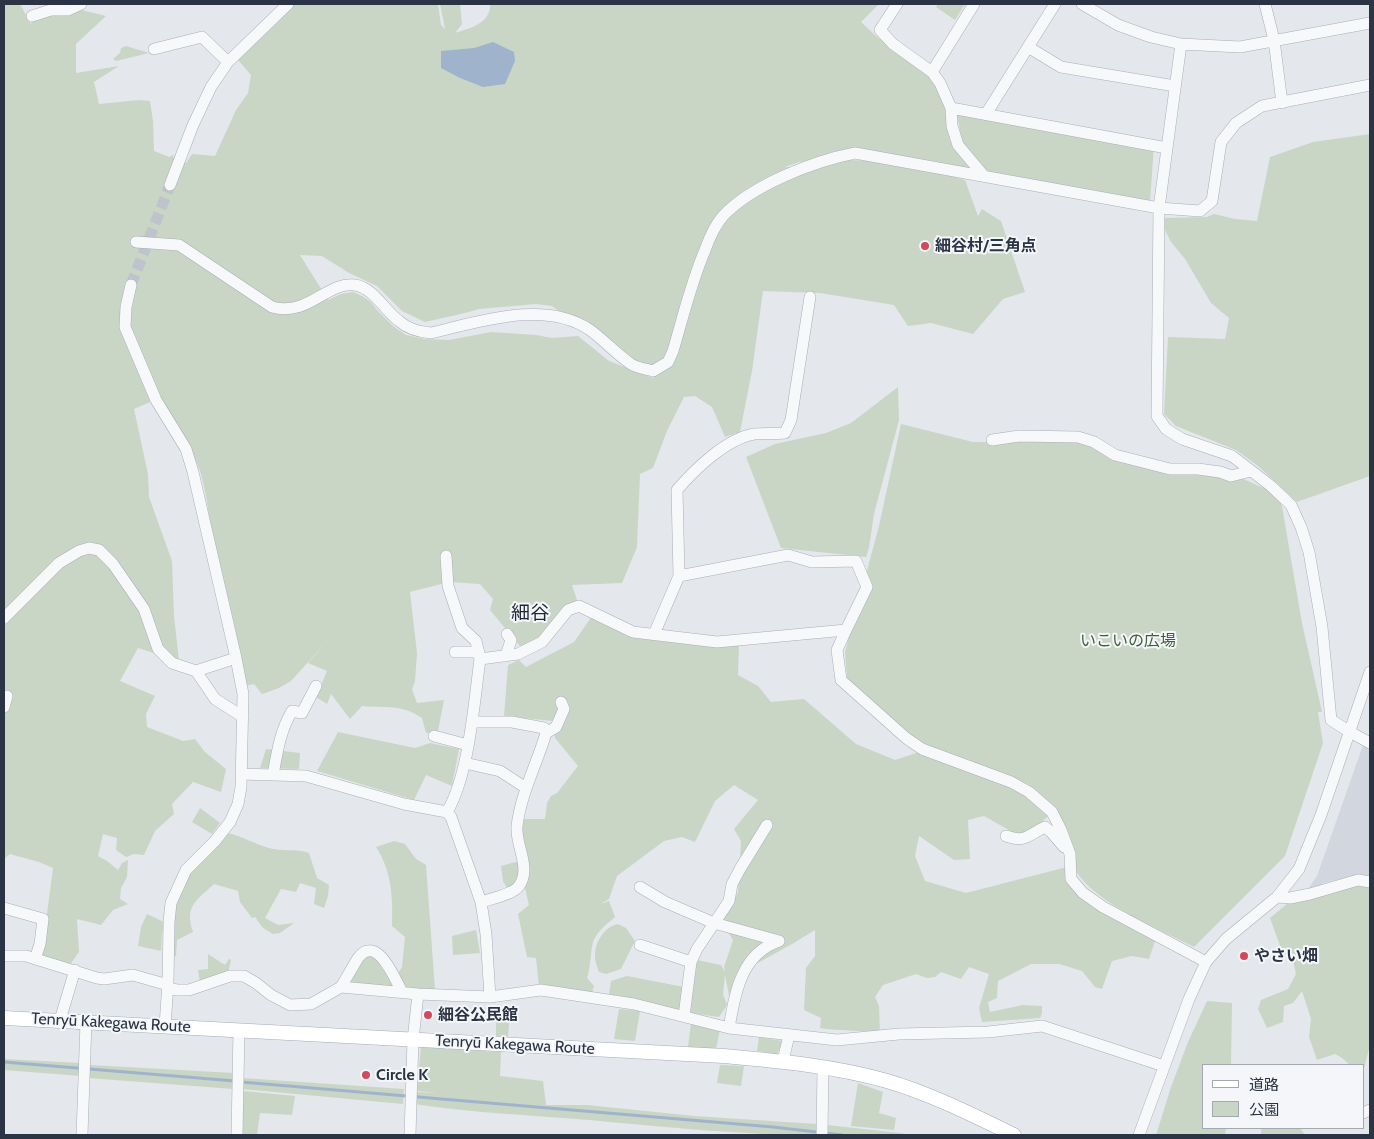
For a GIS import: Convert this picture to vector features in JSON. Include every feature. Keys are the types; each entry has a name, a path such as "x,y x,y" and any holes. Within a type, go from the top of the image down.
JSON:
{"main road":[{"name":"Tenryū Kakegawa Route","path":"4,1018 724,1056 783,1061 853,1072 905,1088 956,1108 1014,1135"}],"street":[{"path":"32,16 51,10 68,10 81,4"},
{"path":"170,185 202,103 211,87 228,62 288,4"},
{"path":"896,4 880,30 893,44 932,72 940,83 950,108 952,126 958,145 984,176"},
{"path":"932,72 974,4"},
{"path":"986,114 1055,4"},
{"path":"1082,4 1118,25 1151,37 1181,44 1240,47 1370,24"},
{"path":"1265,4 1274,40 1282,103"},
{"path":"154,49 202,37 228,62"},
{"path":"1181,44 1159,208 1157,416 1166,430 1182,439 1232,456 1291,505 1301,527 1308,552 1322,627 1331,720 1370,743"},
{"path":"1028,48 1060,67 1175,86"},
{"path":"136,242 179,245 272,307 279,309 304,306 341,287 355,285 368,290 398,321 418,332 431,333 511,315 542,315 571,320 589,329 632,365 653,370 668,362 673,351 694,275 710,237 722,216 757,189 792,173 833,157 856,153 1159,208 1200,211 1212,201 1222,142 1236,123 1262,106 1370,85"},
{"path":"950,108 1167,148"},
{"path":"131,285 126,307 125,327 156,400 186,449 191,464 243,694 242,774 238,804 230,822 215,841 186,870 171,903 165,1026"},
{"path":"654,634 679,576 677,490 696,468 734,441 754,434 786,433 791,420 810,297"},
{"path":"992,440 1019,436 1078,438 1094,442 1115,454 1170,469 1198,469 1220,472 1231,476 1251,471"},
{"path":"4,618 59,563 79,551 89,548 99,550 112,564 144,609 158,649 172,663 196,671 236,658"},
{"path":"679,576 788,555 812,562 856,560 866,587 837,650 841,680 906,738 922,749 1011,782 1029,792 1052,812 1070,854 1072,879 1083,893 1102,907 1206,962"},
{"path":"446,556 448,586 462,628 476,641 479,656 468,745 452,803 447,812"},
{"path":"455,652 479,656 518,654 542,642 568,610 579,606 633,632 717,642 846,630"},
{"path":"506,656 511,640 507,634"},
{"path":"196,671 215,699 243,717"},
{"path":"1139,1135 1189,1000 1206,962 1226,939 1277,897 1299,869 1350,732 1370,672"},
{"path":"273,775 280,738 286,721 292,711 302,713 316,686"},
{"path":"481,902 516,891 521,884 524,868 517,827 526,788 546,734 556,727 564,710 561,702"},
{"path":"472,722 512,722 544,728 546,734"},
{"path":"434,736 468,745"},
{"path":"464,763 500,770 526,788"},
{"path":"242,774 306,776 404,804 447,812 451,817 481,902 486,934 490,997"},
{"path":"684,1016 691,962 697,949 729,901 732,884 767,825"},
{"path":"1006,836 1018,840 1027,838 1045,827 1052,832 1070,854"},
{"path":"1277,897 1297,897 1358,880 1370,882"},
{"path":"640,888 671,905 714,924 779,941 767,945 751,961 736,989 729,1028"},
{"path":"4,908 43,919 40,944 35,959"},
{"path":"640,946 691,962"},
{"path":"4,956 18,955 35,959 97,978 104,979 133,975 168,986 189,990 230,976 244,976 256,983 271,996 290,1005 311,1004 340,987 358,958 367,951 375,952 383,958 402,992"},
{"path":"60,1020 74,970"},
{"path":"340,987 418,994 490,997 540,990 601,998 729,1028 837,1040 899,1034 988,1032 1042,1026 1164,1066"},
{"path":"410,1135 413,1040 418,994"},
{"path":"82,1135 86,1022"},
{"path":"237,1135 239,1030"},
{"path":"783,1061 789,1035"},
{"path":"822,1130 823,1067"}],"shaded area":[{"path":"1363,745 1370,749 1370,879 1358,875 1323,883 1310,894 1303,896 1317,876"}],"green space":[{"path":"4,4 20,4 31,24 32,16 77,9 106,16 76,44 76,73 119,66 94,82 99,104 139,100 150,101 154,151 169,157 174,155 173,158 186,163 192,154 215,156 236,110 248,93 251,75 238,60 294,4 438,4 441,25 445,29 440,4 460,4 462,24 455,33 473,27 484,20 490,4 879,4 861,22 877,37 932,72 963,148 956,109 1154,145 1150,202 984,176 964,153 972,174 937,172 965,180 978,216 982,209 1001,221 1025,292 1003,299 973,334 931,323 908,326 894,305 820,293 763,291 752,371 740,432 725,437 712,407 695,396 684,397 667,431 653,468 640,474 637,547 622,583 572,585 579,606 524,651 490,610 493,599 480,584 449,582 410,592 417,653 415,681 412,689 417,703 444,700 438,731 426,733 422,718 400,708 362,706 350,719 331,694 327,704 316,697 327,671 308,663 331,637 291,681 279,688 262,694 254,684 244,686 235,627 197,463 159,398 134,409 148,474 149,497 172,561 174,616 179,661 138,648 120,681 155,696 146,714 147,727 183,741 195,739 205,752 226,769 221,792 193,782 172,804 174,814 155,831 144,855 134,854 126,857 116,850 117,838 103,834 98,856 118,870 122,863 128,860 127,877 121,888 120,899 128,904 113,910 101,925 77,919 79,952 69,966 41,959 53,868 10,854 4,859","holes":["869,155 896,161 846,160 806,168 785,167 799,162","300,255 322,256 349,273 377,286 402,311 425,322 479,309 536,304 552,306 560,312 559,318 583,327 645,369 661,366 673,357 653,378 609,361 578,336 552,338 491,332 449,340 425,339 406,335 393,326 371,302 362,296 353,292 341,294 328,300"]},
{"path":"938,4 965,4 955,20 936,7"},
{"path":"126,46 149,53 116,61 113,59 120,53 121,48"},
{"path":"1370,134 1370,476 1297,502 1258,466 1236,450 1176,426 1164,414 1168,337 1225,339 1229,318 1211,303 1185,259 1171,242 1165,230 1165,218 1207,217 1214,214 1235,219 1257,221 1270,157 1313,142"},
{"path":"898,387 899,420 874,514 866,557 781,548 746,457 775,444 826,433 851,423"},
{"name":"いこいの広場","path":"901,424 973,442 1028,440 1078,443 1093,447 1118,461 1234,475 1280,495 1302,623 1322,712 1318,712 1323,743 1285,856 1194,947 1129,915 1098,894 1075,870 1049,815 1030,834 1014,833 984,816 968,820 970,859 954,860 919,836 915,856 925,881 966,893 1067,867 1083,893 1155,941 1149,959 1132,956 1112,961 1102,989 1095,987 1082,971 1059,964 1031,964 998,981 997,998 988,1002 990,1012 1023,1005 1042,1006 1040,1018 982,1022 979,1008 989,974 969,967 961,979 941,972 935,977 927,978 916,974 883,985 875,997 879,1006 880,1033 835,1030 820,1028 821,1018 804,1010 806,968 815,956 815,930 747,969 731,1005 725,975 723,994 727,1005 719,1017 690,1013 697,960 721,965 725,972 724,967 733,940 722,922 738,892 741,841 734,829 758,800 734,785 715,801 695,842 682,837 664,841 617,876 609,899 601,904 609,901 615,917 600,931 593,942 587,978 594,986 592,993 539,987 536,958 527,957 518,914 529,905 524,884 522,830 524,819 545,819 547,803 551,796 557,793 578,766 555,738 553,721 504,716 508,665 519,660 526,667 574,642 592,616 631,633 695,639 739,646 738,675 758,686 771,702 804,699 856,744 895,760 919,752 1011,782 1042,803 1030,785 977,764 923,747 847,678 845,652 879,526"},
{"path":"338,732 415,748 430,743 459,749 452,786 426,775 414,800 317,771"},
{"path":"266,749 300,753 299,769 260,768"},
{"path":"200,808 220,823 212,834 192,822"},
{"path":"227,833 269,848 309,853 317,878 329,885 324,908 314,904 316,888 300,883 296,892 281,889 265,918 278,925 294,923 280,933 273,934 263,928 255,917 252,918 240,902 238,891 214,884 194,904 190,916 193,932 177,940 176,956 173,956 172,910 184,879"},
{"path":"394,841 405,844 416,859 426,865 435,990 404,989 399,972 402,967 405,937 392,926 392,906 388,875 376,847"},
{"path":"519,861 521,886 507,888 503,881 501,866"},
{"path":"1370,883 1370,1045 1364,1068 1364,1064 1349,1064 1335,1054 1317,1060 1309,1037 1311,1019 1302,991 1293,1003 1284,1006 1283,1022 1267,1028 1258,1009 1261,1000 1288,989 1296,974 1292,955 1283,954 1270,918 1293,899"},
{"path":"147,914 166,923 162,933 161,951 138,946 141,927"},
{"path":"618,924 626,928 635,941 621,969 606,974 599,972 595,951 601,936 608,928"},
{"path":"476,930 480,953 453,955 452,936"},
{"path":"208,954 225,965 229,959 231,960 228,973 200,983 198,970 208,969"},
{"path":"373,954 397,990 347,986 359,961"},
{"path":"627,976 684,987 680,1010 609,994 611,981"},
{"path":"1207,1001 1232,1003 1231,1064 1202,1064 1202,1129 1226,1129 1225,1135 1156,1135 1188,1042"},
{"path":"619,1009 640,1011 635,1041 614,1039"},
{"path":"510,1013 508,1037 496,1036 496,1014"},
{"path":"691,1023 720,1030 716,1049 688,1047"},
{"path":"759,1037 783,1041 777,1054 757,1051"},
{"path":"421,1047 501,1052 500,1076 543,1081 546,1105 587,1105 694,1116 817,1124 817,1135 703,1130 479,1112 414,1104 416,1092 437,1093 417,1091"},
{"path":"4,1059 82,1063 81,1076 4,1070"},
{"path":"89,1065 234,1073 233,1089 88,1078"},
{"path":"720,1065 744,1066 741,1086 717,1083"},
{"path":"242,1078 404,1089 403,1104 242,1089"},
{"path":"858,1083 883,1092 879,1113 896,1118 894,1130 851,1126"},
{"path":"243,1091 295,1096 292,1115 260,1113 257,1135 242,1134"},
{"path":"827,1125 900,1133 911,1135 826,1135"},
{"path":"1261,1129 1301,1129 1305,1135 1261,1135"}],"water":[{"path":"493,42 514,52 515,61 505,84 483,87 441,68 441,51 474,48"}],"waterway":[{"path":"4,1062 235,1081"},
{"path":"241,1082 773,1127 842,1135"}],"tunnel":[{"path":"131,285 170,185"}],"place":[{"name":"細谷村/三角点","path":"925,246"},
{"name":"やさい畑","path":"1244,956"},
{"name":"細谷公民館","path":"428,1015"},
{"name":"Circle K","path":"366,1075"}],"district":[{"name":"細谷","path":"530,613"}]}
